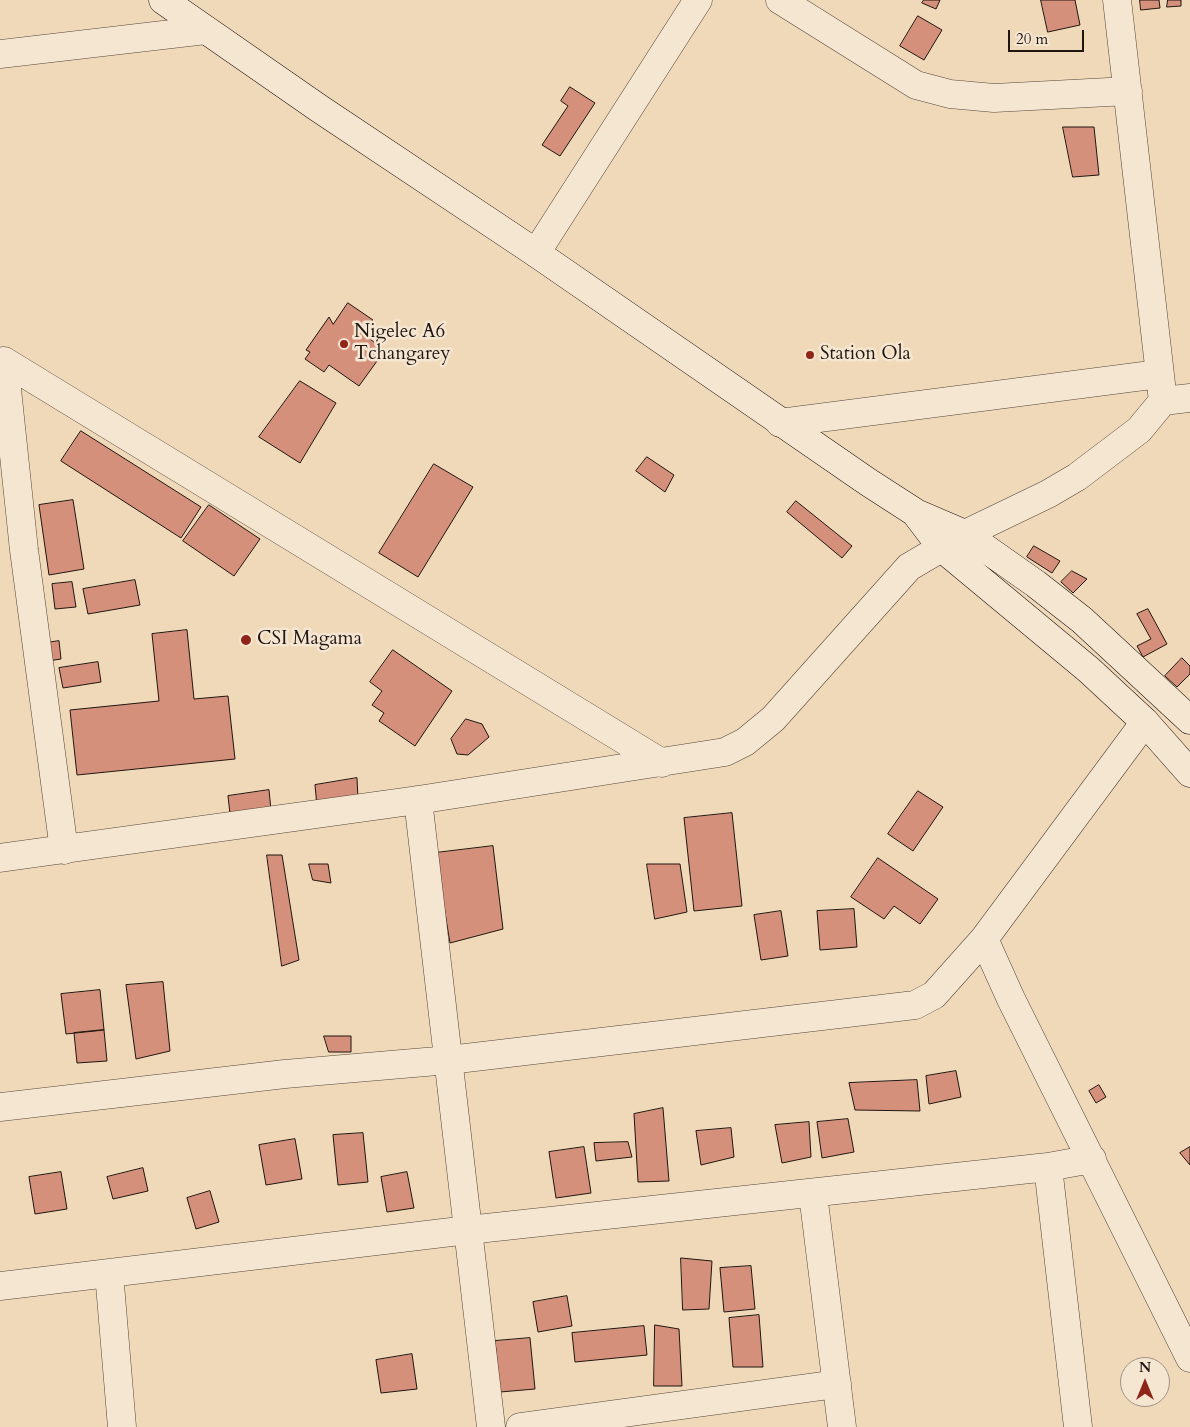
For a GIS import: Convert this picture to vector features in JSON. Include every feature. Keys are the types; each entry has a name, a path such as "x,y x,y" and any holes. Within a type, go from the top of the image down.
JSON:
{"street":[{"path":"163,0 536,253 780,423 916,513 953,541 1039,627 1145,722 1190,773"},
{"path":"536,253 698,0"},
{"path":"780,0 916,85 924,88 950,94 994,98 1128,91"},
{"path":"1118,0 1163,401"},
{"path":"0,54 206,30"},
{"path":"2,362 662,763"},
{"path":"2,362 24,550 64,850"},
{"path":"780,423 1159,374"},
{"path":"0,858 418,800 725,752 761,730 902,572 953,541 1048,494 1077,477 1140,430 1163,401 1190,398"},
{"path":"953,541 1036,584 1082,620 1190,720"},
{"path":"0,1107 285,1074 449,1060 915,1005 934,994 984,939 1145,722"},
{"path":"418,800 491,1427"},
{"path":"984,939 1011,999 1190,1358"},
{"path":"0,1286 468,1230 1048,1167 1092,1159"},
{"path":"1048,1167 1078,1427"},
{"path":"813,1194 842,1427"},
{"path":"109,1273 122,1427"},
{"path":"520,1427 837,1384"}],"building":[{"path":"924,0 940,0 936,9 922,3"},
{"path":"1041,0 1075,0 1080,25 1048,32"},
{"path":"1140,0 1159,0 1160,8 1141,10"},
{"path":"1168,0 1181,0 1181,6 1167,7"},
{"path":"918,16 942,30 924,60 900,46"},
{"path":"570,87 595,103 560,156 542,145 568,106 561,101"},
{"path":"1063,127 1094,127 1099,175 1073,177"},
{"path":"348,303 373,320 363,334 385,350 359,386 329,365 324,372 305,359 310,352 306,350 329,317 333,324"},
{"path":"300,381 336,403 300,463 259,437"},
{"path":"81,431 201,507 181,538 61,461"},
{"path":"647,457 674,475 665,492 636,471"},
{"path":"434,464 473,487 418,577 379,553"},
{"path":"73,500 84,569 49,575 39,505"},
{"path":"796,501 852,546 842,558 787,512"},
{"path":"209,505 260,539 234,576 183,541"},
{"path":"1034,546 1060,561 1052,573 1027,557"},
{"path":"1072,571 1087,579 1073,593 1061,582"},
{"path":"135,580 140,605 88,614 83,589"},
{"path":"72,582 76,607 55,609 52,584"},
{"path":"1148,609 1167,644 1143,657 1137,646 1151,639 1137,614"},
{"path":"187,630 194,699 228,696 235,759 77,775 70,710 159,701 152,634"},
{"path":"59,641 61,659 48,661 46,643"},
{"path":"393,650 452,691 415,746 379,721 384,713 372,705 382,691 370,682"},
{"path":"1182,658 1190,666 1190,674 1177,687 1165,676"},
{"path":"98,662 101,682 63,688 59,668"},
{"path":"466,719 482,724 489,737 468,755 457,754 451,739"},
{"path":"357,778 358,799 317,806 315,785"},
{"path":"269,790 271,810 230,814 228,796"},
{"path":"918,791 943,807 913,851 888,834"},
{"path":"732,813 742,906 694,911 684,818"},
{"path":"493,846 503,929 450,943 435,853"},
{"path":"267,855 282,855 299,960 282,966"},
{"path":"878,858 938,899 920,924 894,906 884,919 851,897"},
{"path":"309,864 328,864 331,883 313,880"},
{"path":"647,864 680,864 687,912 655,919"},
{"path":"854,909 857,947 820,950 817,911"},
{"path":"781,911 788,956 761,960 754,915"},
{"path":"163,982 170,1051 136,1059 126,985"},
{"path":"100,990 104,1030 66,1034 61,994"},
{"path":"104,1030 107,1061 77,1063 74,1033"},
{"path":"324,1036 351,1036 351,1052 329,1052"},
{"path":"956,1071 961,1097 929,1104 926,1076"},
{"path":"917,1080 920,1111 855,1110 849,1083"},
{"path":"1099,1085 1106,1097 1096,1103 1089,1091"},
{"path":"663,1108 669,1181 638,1182 634,1114"},
{"path":"848,1119 854,1152 822,1158 817,1122"},
{"path":"809,1122 811,1157 782,1163 775,1125"},
{"path":"731,1128 734,1157 701,1165 696,1131"},
{"path":"363,1133 368,1182 338,1185 333,1135"},
{"path":"295,1139 302,1179 266,1185 259,1145"},
{"path":"628,1142 632,1157 596,1161 594,1143"},
{"path":"584,1147 591,1193 556,1198 549,1152"},
{"path":"1190,1147 1190,1165 1180,1153"},
{"path":"143,1168 148,1191 113,1199 107,1177"},
{"path":"61,1172 67,1209 35,1214 29,1177"},
{"path":"407,1172 414,1208 387,1212 381,1177"},
{"path":"210,1191 219,1222 196,1229 187,1198"},
{"path":"681,1258 712,1261 709,1309 683,1310"},
{"path":"751,1266 755,1309 724,1312 720,1268"},
{"path":"567,1296 572,1326 538,1332 533,1302"},
{"path":"759,1315 763,1367 733,1367 729,1318"},
{"path":"655,1325 679,1329 682,1386 654,1386"},
{"path":"644,1326 647,1355 575,1362 572,1333"},
{"path":"530,1338 535,1389 500,1392 495,1341"},
{"path":"412,1354 417,1389 381,1393 376,1360"}],"place":[{"name":"Nigelec A6 Tchangarey","path":"344,344"},
{"name":"Station Ola","path":"810,355"},
{"name":"CSI Magama","path":"246,640"}]}
